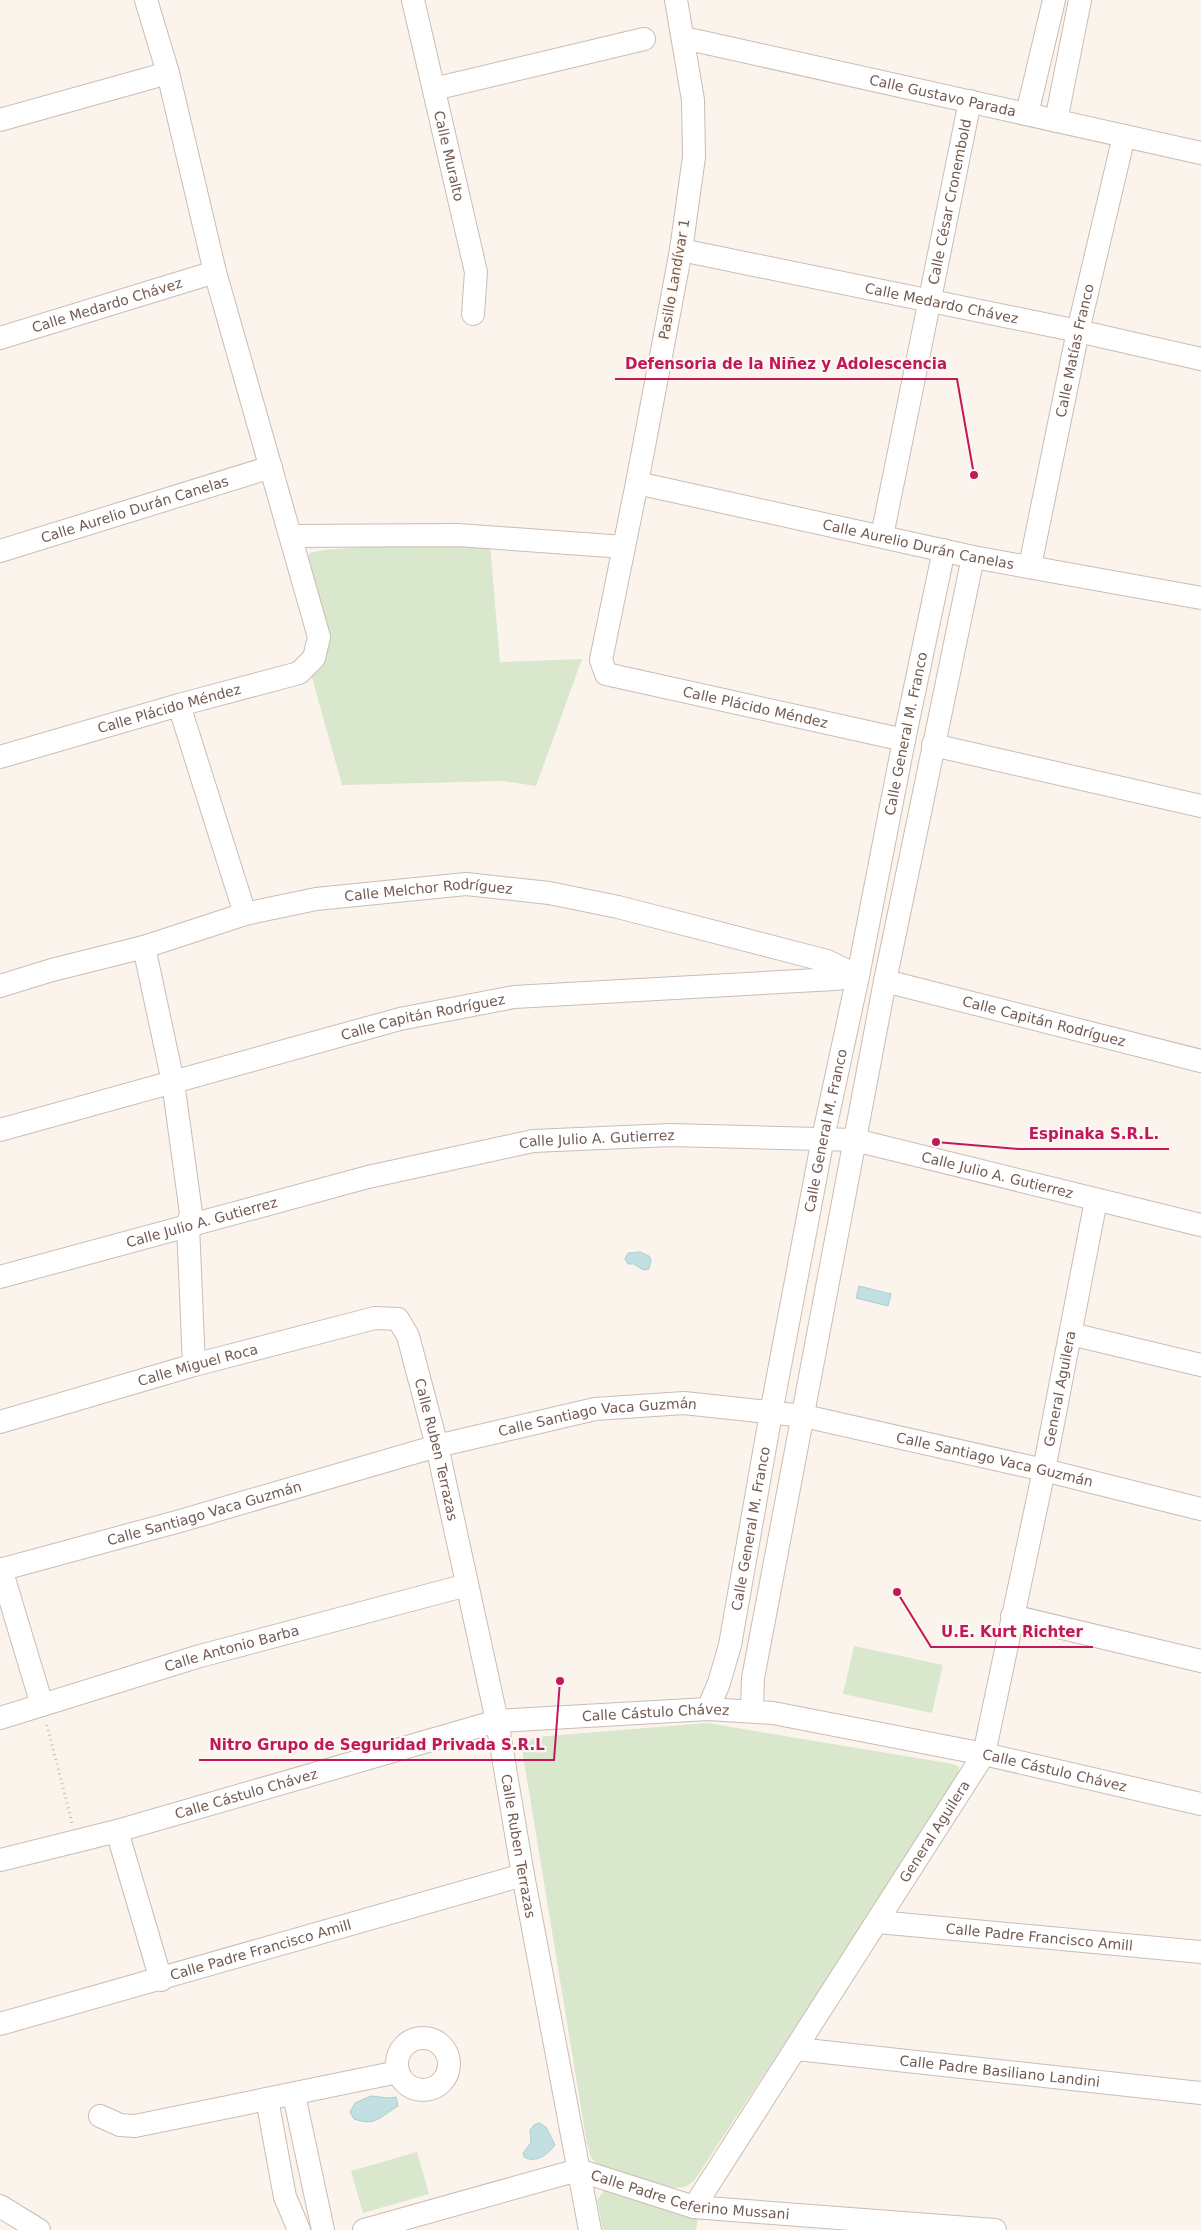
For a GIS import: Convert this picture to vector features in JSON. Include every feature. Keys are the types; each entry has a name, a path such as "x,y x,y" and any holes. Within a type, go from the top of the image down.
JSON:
{"street":[{"path":"146,0 168,73 214,272 291,536 458,535 624,547"},
{"name":"Calle Muralto","path":"413,0 476,272 473,314"},
{"name":"Pasillo Landívar 1","path":"606,674 600,660 637,483 681,250 694,157 693,100 684,38 676,0"},
{"path":"1027,114 1054,0"},
{"path":"1056,121 1080,0"},
{"name":"Calle Gustavo Parada","path":"684,38 1201,153"},
{"path":"434,89 644,39"},
{"path":"0,120 168,73"},
{"name":"Calle César Cronembold","path":"882,536 970,102"},
{"name":"Calle Matías Franco","path":"1030,566 1078,331 1124,136"},
{"name":"Calle Medardo Chávez","path":"681,250 931,300 1201,359"},
{"name":"Calle Medardo Chávez","path":"0,338 214,272"},
{"name":"Calle Aurelio Durán Canelas","path":"0,550 271,467"},
{"name":"Calle Aurelio Durán Canelas","path":"637,483 973,556 1201,598"},
{"name":"Calle Plácido Méndez","path":"0,757 179,705 299,673 314,658 319,637 291,536"},
{"name":"Calle General M. Franco","path":"708,1709 719,1683 730,1645 771,1413 823,1138 858,976 904,740 944,550"},
{"name":"Calle General M. Franco","path":"752,1710 752,1678 804,1416 855,1140 933,745 973,556"},
{"path":"928,632 956,637"},
{"name":"Calle Plácido Méndez","path":"606,674 904,740"},
{"path":"179,705 245,914"},
{"path":"933,745 1201,806"},
{"name":"Calle Melchor Rodríguez","path":"0,986 52,970 144,947 245,914 316,899 466,884 549,893 618,908 828,961 858,976"},
{"path":"144,947 173,1082 191,1213 188,1225 194,1366"},
{"name":"Calle Capitán Rodríguez","path":"0,1130 400,1019 514,997 835,979 858,976"},
{"name":"Calle Capitán Rodríguez","path":"886,981 1201,1060"},
{"name":"Calle Julio A. Gutierrez","path":"0,1278 368,1177 533,1141 671,1135 855,1140 1201,1225"},
{"name":"General Aguilera","path":"694,2207 797,2049 984,1754 1044,1470 1096,1200"},
{"name":"Calle Miguel Roca","path":"0,1422 194,1366 374,1318 398,1319"},
{"name":"Calle Ruben Terrazas","path":"398,1319 408,1336 437,1446 497,1721 522,1875 590,2230"},
{"path":"1071,1334 1201,1365"},
{"name":"Calle Santiago Vaca Guzmán","path":"1,1569 180,1521 437,1446 595,1409 684,1403 804,1416 1044,1470 1201,1508"},
{"path":"1,1569 42,1704"},
{"name":"Calle Antonio Barba","path":"0,1718 200,1656 467,1585"},
{"path":"1012,1616 1201,1661"},
{"name":"Calle Cástulo Chávez","path":"0,1860 117,1831 497,1721 708,1709 752,1710 984,1754 1201,1804"},
{"path":"117,1831 161,1980"},
{"name":"Calle Padre Francisco Amill","path":"0,2024 161,1980 522,1875"},
{"name":"Calle Padre Francisco Amill","path":"878,1922 1201,1952"},
{"name":"Calle Padre Basiliano Landini","path":"797,2049 1201,2093"},
{"path":"100,2116 120,2125 135,2126 245,2102 294,2095 398,2072"},
{"path":"294,2095 323,2229"},
{"path":"267,2099 285,2197 299,2230"},
{"name":"Calle Padre Ceferino Mussani","path":"364,2230 578,2170 694,2207 929,2227 995,2230"},
{"path":"0,2206 39,2230"}],"path":[{"path":"42,1704 77,1840"}],"green space":[{"path":"412,543 490,545 500,662 582,659 536,786 503,781 342,785 311,674 324,660 327,654 327,645 324,622 306,563 310,553 324,550"},
{"path":"854,1646 943,1665 932,1713 843,1694"},
{"path":"707,1723 953,1764 959,1767 960,1776 694,2181 685,2187 668,2188 599,2168 591,2157 587,2144 522,1749 526,1743 536,1737"},
{"path":"417,2152 429,2194 363,2213 351,2171"},
{"path":"606,2188 698,2217 696,2230 603,2230 597,2200"}],"water":[{"path":"640,1252 649,1256 651,1260 649,1269 643,1270 634,1264 628,1264 625,1259 628,1253"},
{"path":"859,1286 891,1294 888,1306 856,1298"},
{"path":"371,2096 396,2097 398,2106 373,2121 368,2122 354,2119 350,2112 355,2103"},
{"path":"539,2123 546,2127 555,2145 541,2157 528,2159 524,2157 523,2153 531,2143 530,2130"}],"place":[{"name":"Defensoria de la Niñez y Adolescencia","path":"974,475"},
{"name":"Espinaka S.R.L.","path":"936,1142"},
{"name":"U.E. Kurt Richter","path":"897,1592"},
{"name":"Nitro Grupo de Seguridad Privada S.R.L","path":"560,1681"}]}
